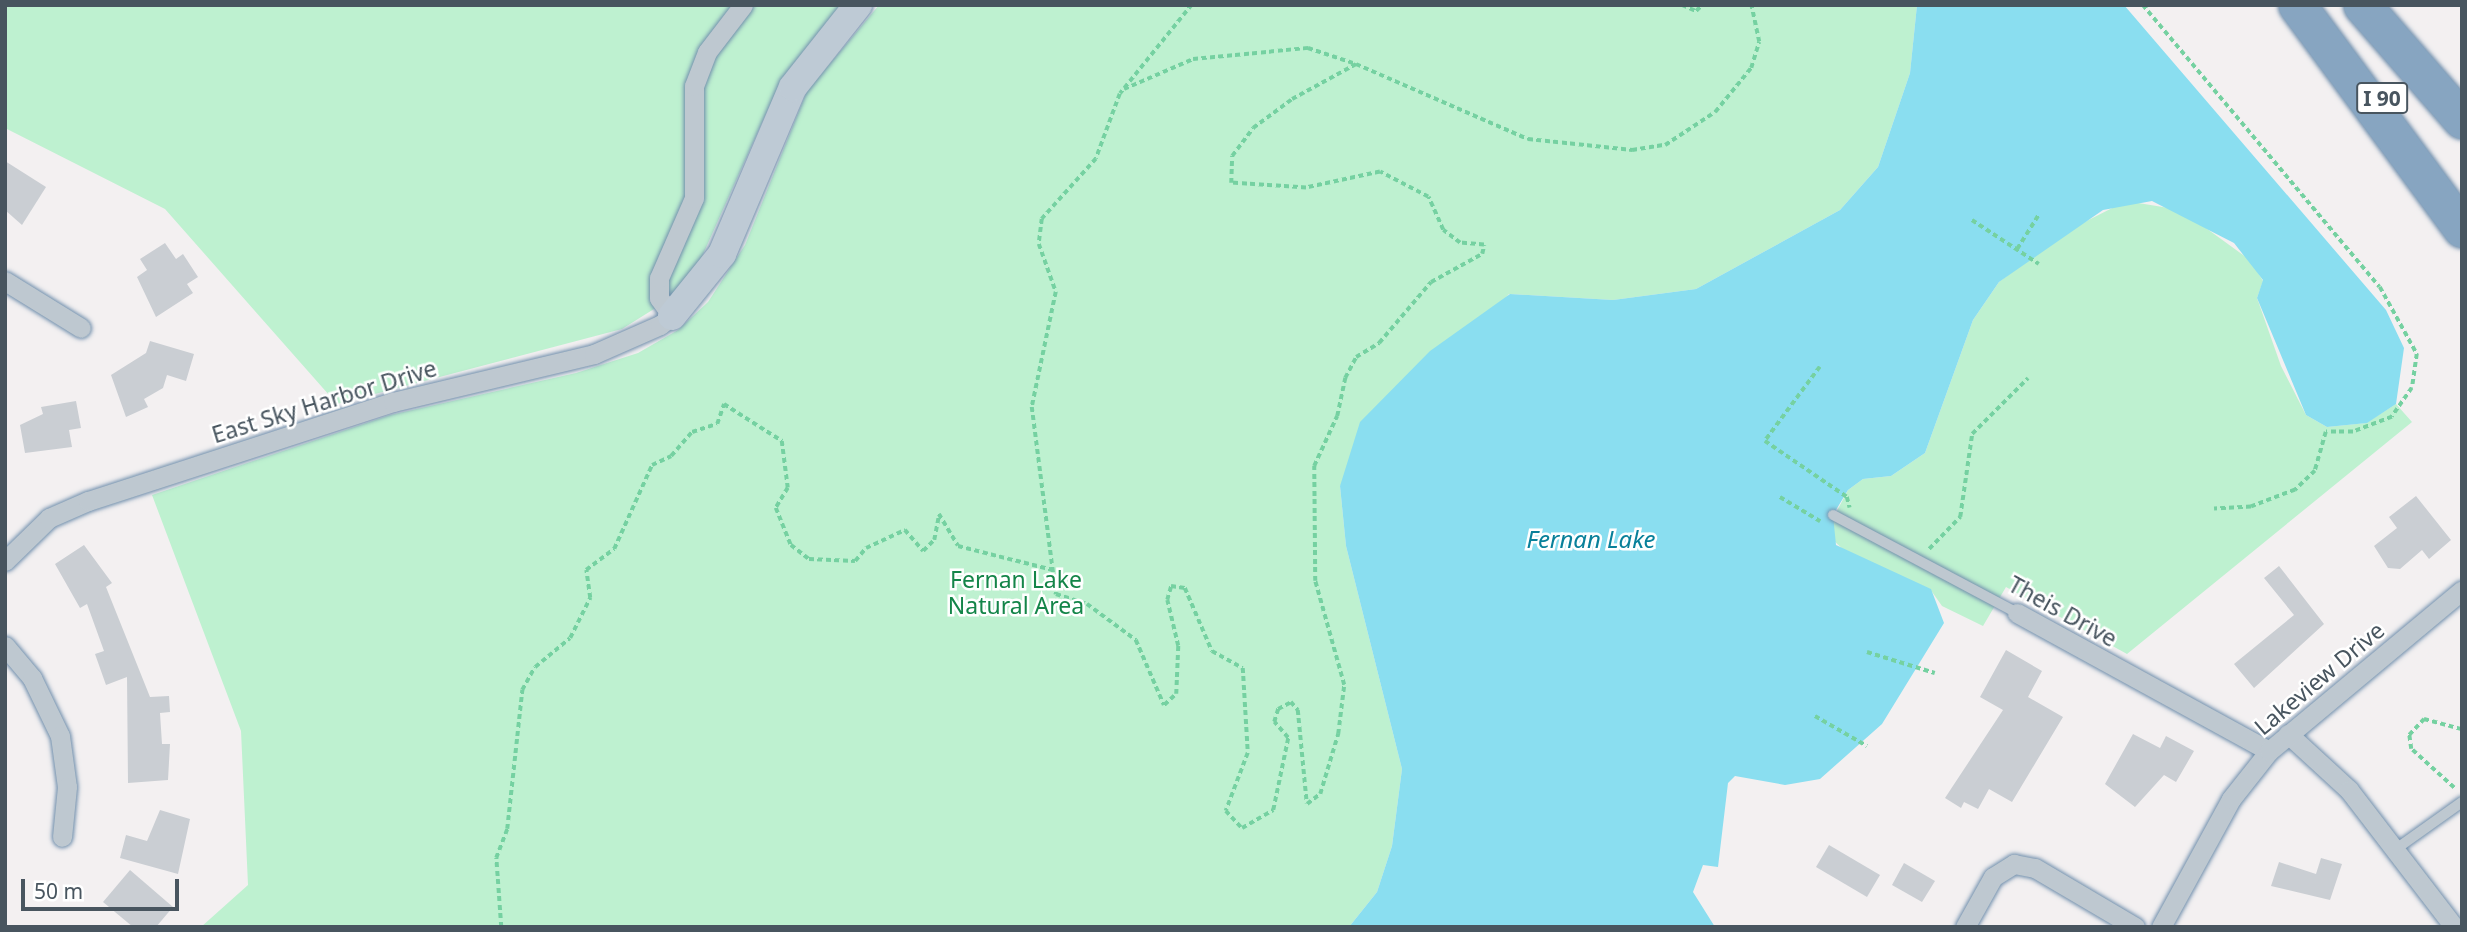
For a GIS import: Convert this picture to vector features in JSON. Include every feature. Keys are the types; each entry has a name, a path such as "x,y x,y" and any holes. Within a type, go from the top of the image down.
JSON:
{"highway":[{"name":"I 90","path":"2300,5 2462,190"},
{"path":"2300,5 2462,229"},
{"name":"I 90","path":"2369,13 2462,90"},
{"name":"I 90","path":"2369,13 2462,120"}],"street":[{"path":"743,5 707,52 694,86 694,198 658,286 672,316 722,254 793,87 858,5"},
{"path":"5,281 81,328"},
{"name":"East Sky Harbor Drive","path":"5,561 49,519 88,501 393,402 594,354 672,316"},
{"name":"Lakeview Drive","path":"2161,927 2231,799 2269,751 2462,590"},
{"name":"Theis Drive","path":"2017,613 2269,751"},
{"path":"5,646 32,678 60,736 67,787 62,837"},
{"path":"2288,734 2349,790 2454,927"},
{"path":"1965,927 1993,877 2014,864 2035,868 2135,927"}],"lane":[{"name":"Theis Drive","path":"1833,515 2017,613"},
{"path":"2396,849 2462,802"}],"path":[{"path":"1192,5 1123,89 1096,159 1042,219 1038,244 1056,292 1032,407 1056,594 1087,604 1136,640 1164,705 1177,694 1178,646 1167,592 1177,584 1185,588 1205,641 1244,672 1248,753 1227,817 1242,828 1273,810 1288,738 1273,715 1291,702 1300,719 1304,800 1312,806 1332,756 1344,699 1315,581 1316,460 1356,357 1379,343 1431,282 1482,254 1484,245 1460,243 1443,230 1428,197 1380,172 1306,188 1231,183 1232,156 1253,128 1318,82 1356,64"},
{"path":"1554,5 1571,5"},
{"path":"1682,5 1696,11 1702,5"},
{"path":"1123,89 1193,59 1308,48 1356,64 1507,132 1566,147 1632,150 1682,137 1751,68 1759,42 1751,5"},
{"path":"2143,5 2380,288 2417,354 2412,388 2392,417 2353,432 2326,432 2315,471 2295,490 2251,507 2214,509"},
{"path":"2017,249 2039,214"},
{"path":"1972,220 2039,264"},
{"path":"1819,368 1765,441 1847,498"},
{"path":"1917,560 1960,517 1972,434 2028,378"},
{"path":"501,927 496,858 507,829 522,690 535,667 570,638 590,598 586,570 614,549 652,465 671,456 692,432 717,424 724,404 782,441 788,488 776,508 791,545 809,559 855,561 866,548 905,530 923,551 934,540 939,514 958,546 1053,570"},
{"path":"1780,497 1826,525"},
{"path":"1867,652 1935,673"},
{"path":"1815,716 1867,746"},
{"path":"2462,729 2424,719 2409,735 2411,749 2462,794"}],"green space":[{"path":"5,5 843,5 778,87 700,261 670,299 622,329 337,404 165,209 5,128"},
{"name":"Fernan Lake Natural Area","path":"879,5 1917,5 1910,73 1878,167 1840,210 1696,289 1613,300 1509,294 1340,486 1346,546 1402,769 1392,846 1377,892 1349,927 201,927 248,885 241,731 152,495 390,415 576,373 638,353 678,330 708,302 745,245 807,91"},
{"path":"2126,201 2181,210 2250,260 2263,281 2257,298 2281,366 2306,415 2327,427 2366,423 2396,404 2412,422 2127,654 2006,587 1983,626 1942,606 1930,589 1849,555 1830,537 1830,524 1848,490 1863,479 1891,476 1925,453 1973,320 1999,282 2065,232"}],"water":[{"name":"Fernan Lake","path":"1917,5 2124,5 2386,310 2404,348 2396,404 2367,423 2327,427 2306,415 2257,298 2263,280 2234,243 2152,201 2103,210 1999,282 1973,320 1925,453 1891,476 1863,479 1848,490 1833,515 1836,545 1931,589 1944,623 1882,724 1820,779 1785,785 1735,776 1728,783 1718,867 1703,865 1693,892 1715,927 1349,927 1377,892 1392,846 1402,769 1346,546 1340,486 1360,422 1430,351 1510,294 1613,300 1696,289 1840,210 1878,167 1910,73"}],"building":[{"path":"5,161 46,187 22,225 5,210"},
{"path":"165,243 176,259 183,254 198,277 187,284 193,293 156,317 137,277 147,270 140,259"},
{"path":"150,341 194,354 186,381 167,375 163,388 144,399 148,407 126,417 111,375 146,353"},
{"path":"76,401 81,428 69,430 72,447 25,453 20,425 43,414 41,407"},
{"path":"2416,496 2451,540 2429,559 2422,550 2400,569 2388,568 2374,546 2397,528 2389,517"},
{"path":"84,545 112,583 106,587 150,697 169,696 170,712 160,713 162,744 170,744 168,780 128,783 127,677 106,685 95,654 104,651 87,604 80,608 55,564"},
{"path":"2279,566 2324,624 2254,688 2234,664 2294,615 2264,578"},
{"path":"2006,650 2042,671 2028,697 2063,717 2012,802 1989,789 1978,809 1964,802 1961,808 1945,798 2003,710 1980,697"},
{"path":"2133,734 2160,748 2166,736 2194,751 2176,782 2164,775 2135,807 2105,784"},
{"path":"160,810 190,819 178,874 120,858 126,835 147,841"},
{"path":"1829,845 1880,875 1867,897 1816,867"},
{"path":"2321,858 2342,864 2330,900 2271,886 2279,862 2316,874"},
{"path":"1904,863 1935,881 1922,902 1892,885"},
{"path":"130,870 173,907 156,927 133,927 103,902"}]}
